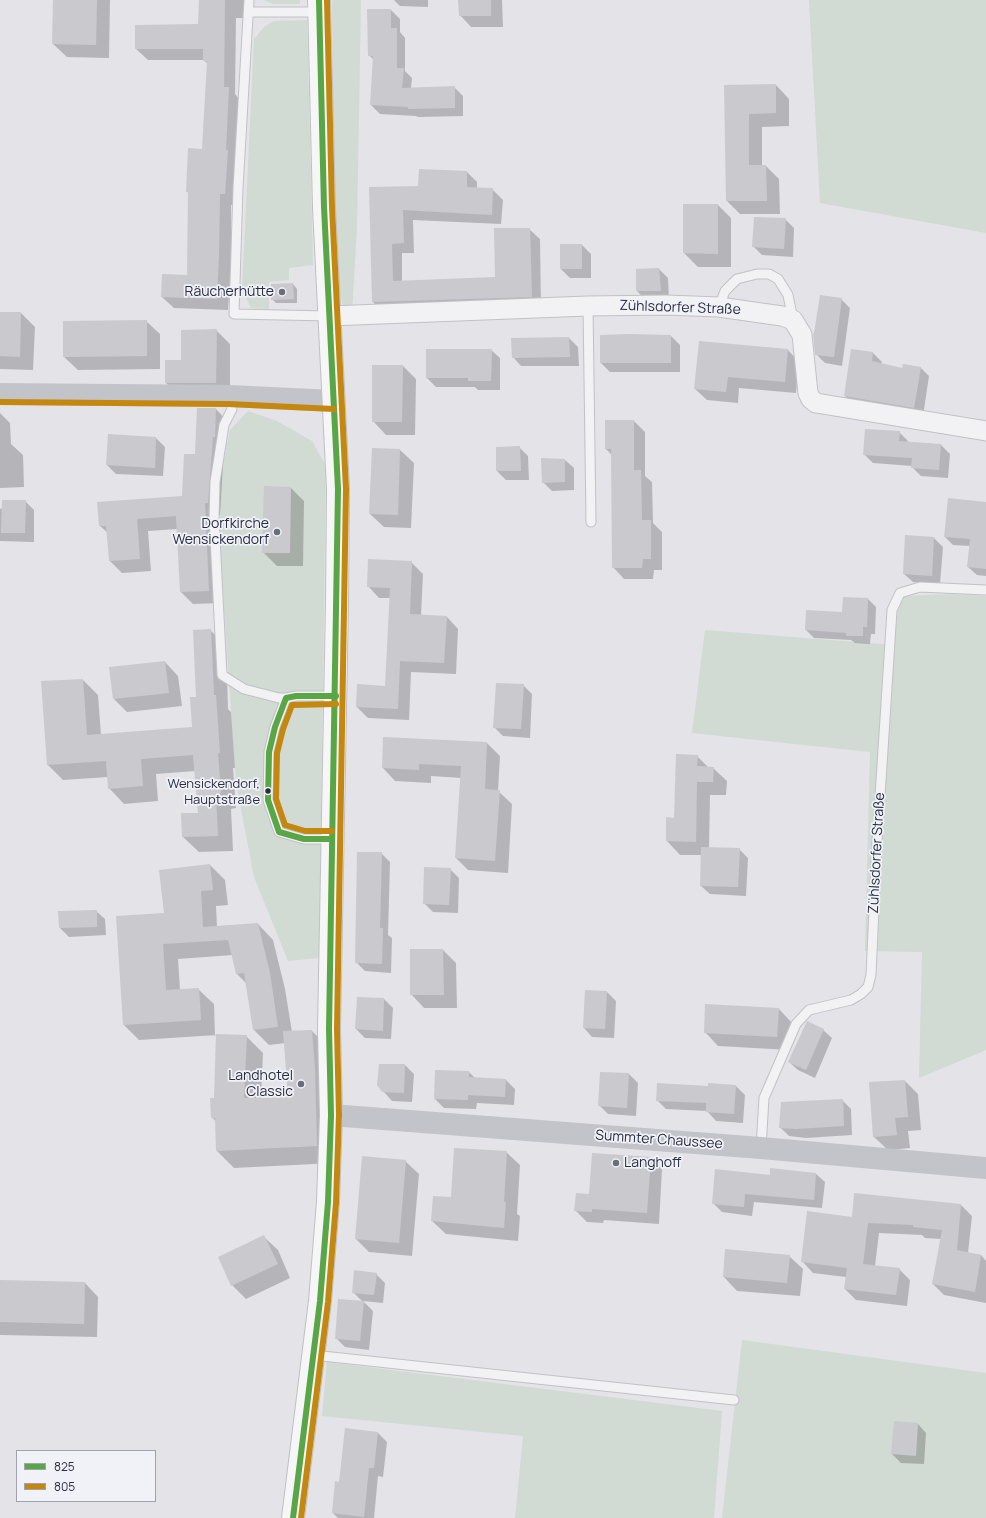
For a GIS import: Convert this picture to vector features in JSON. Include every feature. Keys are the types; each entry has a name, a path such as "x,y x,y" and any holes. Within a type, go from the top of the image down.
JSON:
{"main road":[{"path":"293,1518 320,1301 328,1202 331,1115 329,1029 336,696 338,489 324,207 320,6"},
{"path":"0,394 229,396 334,401"},
{"name":"Summter Chaussee","path":"331,1115 761,1148 986,1168"}],"street":[{"name":"Zühlsdorfer Straße","path":"329,316 588,306 666,305 719,307 782,316 794,320"},
{"path":"794,320 802,335 808,393 811,399 816,403 986,431"}],"lane":[{"path":"249,0 238,188 234,314 329,316"},
{"path":"249,12 320,6"},
{"path":"719,307 726,291 737,279 757,274 769,274 778,279 788,295 794,320"},
{"path":"588,306 591,522"},
{"path":"229,396 232,409 224,425 215,482 214,518 222,675 244,689 279,698 296,696 336,696"},
{"name":"Zühlsdorfer Straße","path":"761,1148 764,1098 796,1024 808,1010 851,1000 861,994 868,987 870,975 892,610 900,593 920,587 986,590"},
{"path":"286,698 275,727 269,752 268,800 279,832 304,839 332,840"},
{"path":"313,1355 734,1400"}],"shaded area":[{"path":"264,0 300,0 300,4 273,4"},
{"path":"332,0 361,0 357,227 352,313 344,310 335,275"},
{"path":"809,0 986,0 986,233 820,203"},
{"path":"307,20 313,265 289,268 289,280 269,282 269,309 251,308 242,289 254,39 264,27 274,21"},
{"path":"248,411 277,421 312,441 326,466 319,958 288,961 254,877 236,783 221,563 219,483 230,430"},
{"path":"952,594 986,596 986,1050 919,1078 922,952 865,951 870,752 692,733 705,630 893,645 900,596"},
{"path":"742,1340 986,1373 986,1518 722,1518"},
{"path":"327,1362 722,1411 714,1518 515,1518 523,1436 322,1416"}],"building":[{"path":"53,0 97,0 96,45 52,44"},
{"path":"199,0 225,0 224,87 229,87 226,150 228,150 225,194 220,194 217,299 161,297 162,274 187,275 188,192 186,192 188,148 202,149 207,61 203,61 203,49 135,49 135,25 198,24"},
{"path":"458,0 491,0 491,16 459,16"},
{"path":"367,9 391,9 391,28 397,28 397,68 404,68 402,88 455,86 455,108 408,109 408,107 370,105 373,56 368,56"},
{"path":"776,84 776,113 749,114 749,165 766,165 767,201 726,201 724,85"},
{"path":"419,169 467,171 467,187 493,188 492,215 403,210 404,243 392,244 393,281 495,277 494,228 530,228 532,297 372,302 369,187 418,186"},
{"path":"683,204 718,204 718,254 683,253"},
{"path":"754,217 786,218 784,249 752,247"},
{"path":"560,244 582,244 582,269 560,269"},
{"path":"659,268 661,291 636,291 636,269"},
{"name":"Räucherhütte","path":"293,283 294,299 271,300 271,284"},
{"path":"820,295 842,298 834,357 815,355 813,334"},
{"path":"0,312 21,312 20,357 0,356"},
{"path":"147,320 147,356 63,357 63,321"},
{"path":"217,329 216,383 165,383 165,360 181,360 181,330"},
{"path":"600,335 671,335 671,363 600,363"},
{"path":"569,337 570,357 512,358 511,338"},
{"path":"699,341 788,349 785,382 728,377 726,392 694,389"},
{"path":"426,349 492,349 491,381 468,381 468,378 426,378"},
{"path":"851,349 873,352 872,361 902,368 903,364 921,367 914,408 844,396"},
{"path":"372,365 403,365 402,422 372,422"},
{"path":"197,408 216,408 215,437 213,437 208,503 205,503 209,591 180,592 176,516 137,519 140,559 109,561 106,526 99,526 97,502 182,496 184,454 195,454"},
{"path":"605,420 634,420 634,470 641,470 642,520 651,520 651,559 643,559 642,568 612,568 611,449 605,449"},
{"path":"865,429 900,431 899,441 941,444 939,470 911,468 912,458 863,455"},
{"path":"108,434 156,437 155,468 106,465"},
{"path":"520,446 521,471 496,471 496,447"},
{"path":"372,448 400,449 398,515 369,514"},
{"path":"541,458 565,459 565,482 542,483"},
{"name":"Dorfkirche Wensickendorf","path":"264,486 291,487 290,553 262,553"},
{"path":"948,498 986,502 986,569 967,567 970,539 944,537"},
{"path":"2,500 26,500 25,533 1,533"},
{"path":"905,535 934,537 932,576 903,574"},
{"path":"368,559 412,561 410,614 447,616 444,663 400,661 398,709 356,707 357,684 385,686 390,588 367,587"},
{"path":"843,597 868,598 867,627 863,627 863,636 846,636 846,633 805,630 806,610 842,612"},
{"path":"211,629 214,695 216,695 220,753 218,753 221,793 216,794 218,836 182,837 181,813 198,813 193,755 141,759 143,786 108,789 106,761 47,765 41,681 83,679 87,735 192,727 190,697 196,697 193,630"},
{"path":"165,661 169,693 113,699 109,667"},
{"path":"496,683 524,684 521,729 493,728"},
{"path":"383,737 487,742 485,789 500,790 495,861 455,858 461,766 419,764 419,770 382,768"},
{"path":"676,754 698,755 697,766 714,767 713,782 697,782 696,842 666,841 666,817 674,818"},
{"path":"701,847 740,848 738,887 700,886"},
{"path":"357,852 382,852 380,928 383,928 382,964 355,963"},
{"path":"210,864 213,890 201,891 203,927 258,923 270,973 278,1027 253,1030 244,973 236,974 228,940 163,944 166,990 199,988 201,1020 123,1025 116,916 164,913 159,870"},
{"path":"424,867 451,868 449,905 423,904"},
{"path":"97,910 97,927 59,928 58,911"},
{"path":"410,949 443,949 444,995 410,995"},
{"path":"585,990 607,991 605,1029 583,1028"},
{"path":"357,997 384,998 383,1031 355,1029"},
{"path":"705,1004 779,1008 777,1037 704,1033"},
{"path":"807,1021 824,1029 806,1070 788,1062"},
{"name":"Landhotel Classic","path":"312,1030 315,1070 317,1146 216,1151 215,1118 211,1118 210,1098 214,1098 216,1034 247,1035 244,1098 288,1097 283,1031"},
{"path":"379,1064 405,1064 404,1093 382,1092 377,1085"},
{"path":"435,1070 469,1071 469,1077 506,1079 505,1097 468,1095 468,1100 434,1099"},
{"path":"600,1072 629,1073 627,1108 598,1106"},
{"path":"905,1080 908,1117 895,1118 897,1135 873,1137 869,1082"},
{"path":"657,1083 708,1086 708,1083 736,1085 734,1114 706,1112 706,1103 656,1101"},
{"path":"843,1099 844,1126 796,1129 779,1128 781,1102"},
{"path":"454,1148 507,1151 504,1228 431,1221 433,1196 451,1197"},
{"path":"592,1153 651,1157 647,1213 592,1209 592,1212 574,1211 576,1193 589,1194"},
{"path":"362,1156 406,1160 399,1243 355,1239"},
{"path":"770,1168 816,1173 814,1200 745,1194 744,1207 712,1204 715,1169 770,1175"},
{"path":"854,1193 961,1204 957,1250 981,1255 975,1292 932,1284 942,1230 913,1227 913,1225 868,1223 863,1264 900,1268 896,1295 844,1289 847,1268 801,1262 807,1211 852,1217"},
{"path":"264,1235 278,1264 231,1286 218,1257"},
{"path":"725,1249 790,1255 787,1283 723,1277"},
{"path":"354,1270 377,1273 374,1295 352,1293"},
{"path":"0,1280 85,1282 84,1324 0,1322"},
{"path":"338,1299 364,1301 360,1341 335,1339"},
{"path":"894,1421 918,1423 916,1456 891,1454"},
{"path":"345,1428 378,1432 374,1468 369,1468 364,1517 332,1513 335,1481 339,1482"}],"transit line":[{"name":"825","path":"293,1518 320,1301 328,1202 331,1115 329,1029 338,489 324,207 319,0"},
{"name":"805","path":"301,1518 328,1302 336,1203 339,1115 337,1029 346,489 332,207 327,0"},
{"name":"805","path":"0,402 229,404 334,409"},
{"name":"825","path":"332,839 304,839 279,832 268,800 269,752 275,727 286,698 296,696 336,696"},
{"name":"805","path":"332,831 305,831 285,825 276,799 277,753 283,729 292,705 336,704"}],"place":[{"name":"Räucherhütte","path":"282,292"},
{"name":"Dorfkirche Wensickendorf","path":"277,532"},
{"name":"Wensickendorf, Hauptstraße","path":"268,791"},
{"name":"Landhotel Classic","path":"301,1084"},
{"name":"Langhoff","path":"616,1163"}]}
